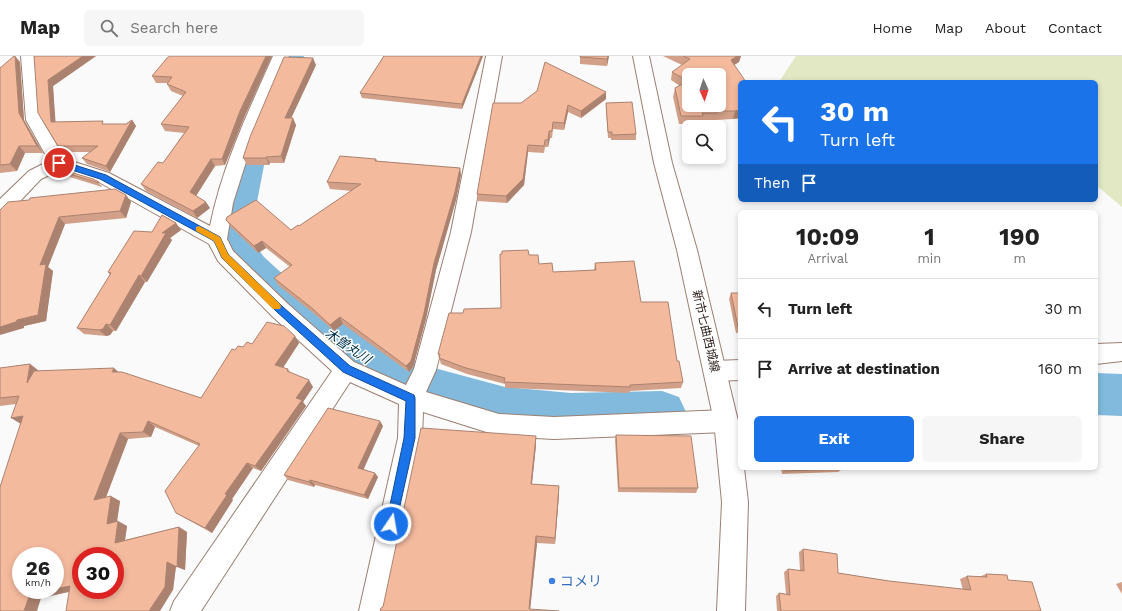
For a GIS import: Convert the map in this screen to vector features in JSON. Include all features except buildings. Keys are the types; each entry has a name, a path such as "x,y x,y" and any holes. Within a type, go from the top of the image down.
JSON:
{"street":[{"path":"30,56 34,120 59,163 103,177 218,240"},
{"path":"281,56 243,143 224,203 218,240 225,256 280,310 346,369 415,390 499,425 554,428 726,421"},
{"path":"372,611 410,438 415,390 425,370 461,232 494,56"},
{"name":"新市七曲西城線","path":"641,56 663,163 687,250 726,421 735,502 731,611"},
{"path":"0,210 35,176 59,163"},
{"path":"1098,354 1122,352"},
{"path":"184,611 346,369"},
{"path":"715,371 738,370"}],"green space":[{"path":"796,56 1122,56 1122,207 1098,187 1098,80 780,80"}],"waterway":[{"name":"木曽丸川","path":"289,56 248,155 231,233 234,246 250,268 285,302 381,369 438,390 505,408 571,415 662,412"},
{"name":"木曽丸川","path":"1098,394 1122,395"}],"slow traffic":[{"path":"199,229 218,240 225,256 276,306"}],"place":[{"name":"コメリ","path":"552,581"}],"route":[{"path":"59,163 103,177 218,240 225,256 280,310 346,369 411,398 410,438 391,524"}]}
